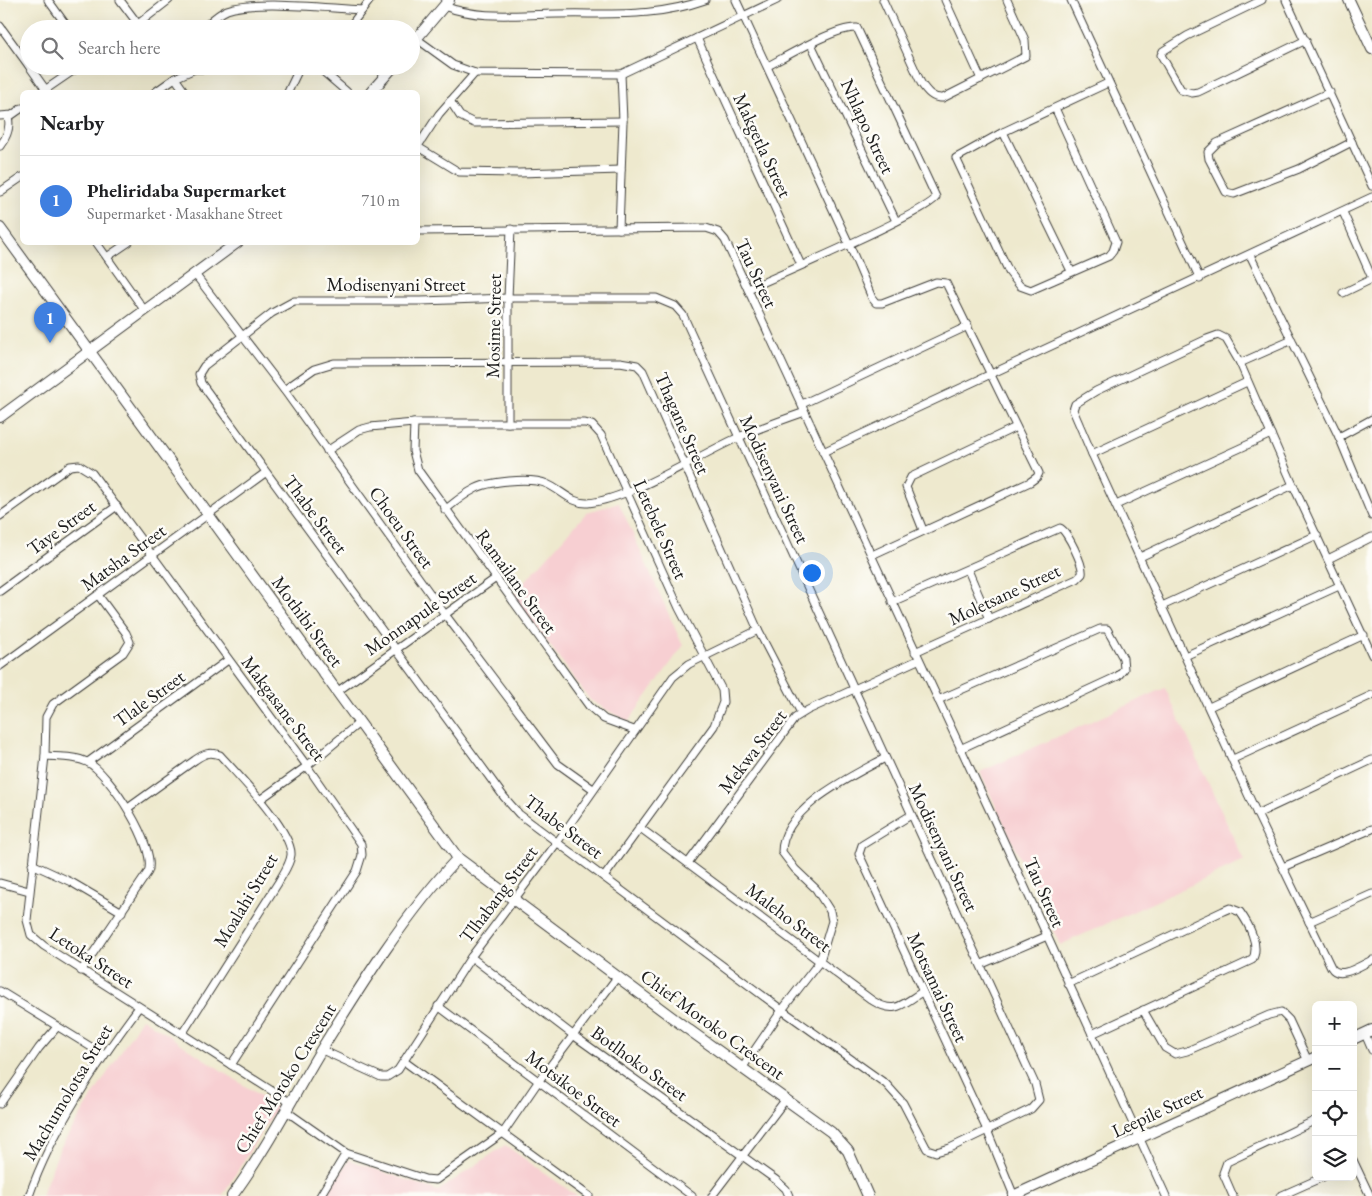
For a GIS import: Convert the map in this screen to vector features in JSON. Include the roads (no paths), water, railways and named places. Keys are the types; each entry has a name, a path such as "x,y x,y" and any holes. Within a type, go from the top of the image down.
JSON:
{"street":[{"path":"48,0 62,20"},
{"path":"120,0 134,20"},
{"path":"145,20 168,0"},
{"path":"355,20 370,0"},
{"path":"420,35 446,3 476,15 623,16 668,11 705,0"},
{"path":"736,0 876,303 898,299 943,281 949,286 990,375 1037,468 1037,477 872,555"},
{"path":"420,46 453,65 475,73 621,74 777,0"},
{"path":"883,0 921,83 930,94 938,98 944,98 1026,56 1025,40 1007,0"},
{"path":"945,0 981,80"},
{"path":"1071,0 1200,279"},
{"path":"1262,0 1187,36 1163,51 1162,55 1174,83 1181,90 1192,94 1198,92 1306,40"},
{"path":"1286,0 1372,186"},
{"path":"1349,0 1372,48"},
{"path":"214,20 227,10 242,7 296,6 362,10"},
{"path":"0,26 20,54"},
{"path":"748,289 849,244 931,204 935,200 936,195 857,28 847,29 811,44 768,66"},
{"name":"Makgetla Street","path":"697,38 801,265"},
{"name":"Nhlapo Street","path":"811,44 896,221"},
{"path":"420,143 432,123 475,73"},
{"path":"619,229 623,121 621,74"},
{"path":"34,75 43,90"},
{"path":"45,90 67,75"},
{"path":"158,90 178,75"},
{"path":"289,90 296,75"},
{"path":"327,75 345,90"},
{"path":"374,90 386,75"},
{"path":"175,78 184,90"},
{"path":"1055,108 1116,242 1114,251 1108,256 1031,290 1016,282 1005,264 956,160 960,154 1003,132 1108,83"},
{"path":"1330,92 1217,143 1208,152 1209,159 1226,192 1234,194 1299,169 1352,142"},
{"path":"450,101 460,116 474,123 623,121"},
{"path":"0,116 8,117 20,109"},
{"path":"0,146 8,131 8,117"},
{"path":"1003,132 1071,271"},
{"path":"420,147 460,172 519,173 621,170"},
{"path":"0,192 20,178"},
{"path":"824,452 1200,279 1372,197"},
{"path":"1343,212 1372,279 1343,293"},
{"name":"Mothibi Street","path":"0,228 458,858 513,900"},
{"name":"Tau Street","path":"420,231 706,228 718,232 725,240 872,555 918,660 1166,1196"},
{"name":"Mosime Street","path":"508,423 508,298 511,229"},
{"path":"98,245 145,311"},
{"path":"107,257 125,245"},
{"path":"0,417 234,245"},
{"path":"1250,255 1339,437 1372,516"},
{"name":"Choeu Street","path":"194,273 284,390 444,614 558,764 593,789"},
{"name":"Modisenyani Street","path":"243,338 272,313 294,301 421,302 508,298 648,298 668,301 683,315 853,689 982,964 1035,1084 1038,1100 1032,1109 987,1130"},
{"path":"445,510 472,490 489,484 529,481 545,483 574,501 582,502 590,502 627,492 803,408 968,326"},
{"path":"1372,655 1339,586 1240,363 1226,339 1218,335 1078,400 1073,410 1092,454 1233,758 1257,814 1334,972 1340,974 1372,960"},
{"name":"Thabe Street","path":"243,338 204,366 199,374 201,383 265,473 512,808 556,844 604,877 782,1010 886,1084 902,1103 927,1149 941,1152 987,1130"},
{"path":"1240,363 1292,340"},
{"name":"Thagane Street","path":"284,390 314,369 327,364 620,362 637,365 643,370 758,630 801,713"},
{"path":"1092,454 1247,382"},
{"path":"1339,437 1372,419"},
{"name":"Letebele Street","path":"327,451 364,428 414,423 585,423 592,425 606,443 675,600 722,690 723,702 714,726 604,877"},
{"name":"Ramailane Street","path":"414,423 414,462 445,510 589,706 604,719 634,730"},
{"path":"923,530 906,487 911,478 1016,427"},
{"path":"1116,505 1271,434"},
{"name":"Makgasane Street","path":"0,516 52,476 74,465 84,467 92,473 357,836 362,848 361,862 231,1065"},
{"name":"Matsha Street","path":"0,666 265,473"},
{"path":"1140,557 1293,484"},
{"name":"Taye Street","path":"0,591 117,506"},
{"name":"Moletsane Street","path":"915,652 1079,576 1084,569 1064,529 1060,528 968,570"},
{"path":"1162,606 1317,535"},
{"path":"1328,559 1372,537"},
{"path":"892,602 968,570 989,619"},
{"name":"Monnapule Street","path":"338,691 496,578"},
{"path":"1186,656 1339,586"},
{"name":"Letoka Street","path":"98,595 126,633 129,646 123,653 49,708 46,717 45,756 27,920 31,935 81,971 231,1065 346,1153 434,1180 503,1133"},
{"path":"938,700 1100,629 1107,629 1123,658 1124,668 1118,676 960,749"},
{"name":"Tlhabang Street","path":"322,1050 381,1077 392,1075 405,1062 438,1006 471,957 556,844 634,730 677,673 704,656 758,630"},
{"path":"1209,707 1364,636"},
{"name":"Tlale Street","path":"88,762 228,660"},
{"name":"Mekwa Street","path":"688,863 795,718 801,713 918,660"},
{"path":"1233,758 1372,695"},
{"path":"261,799 307,766 360,722"},
{"name":"Moalahi Street","path":"128,808 149,791 209,753 220,755 261,799 287,840 291,852 290,860 278,883 182,1034"},
{"path":"45,756 88,762 107,781 128,808 150,859 151,866 81,971"},
{"path":"742,1067 782,1010 820,961 830,934 832,916 816,890 795,869 782,852 782,843 793,823 818,796 885,758"},
{"path":"1257,814 1372,760"},
{"name":"Motsamai Street","path":"911,814 862,845 858,851 987,1130 1013,1196"},
{"name":"Maleho Street","path":"639,827 873,1001 888,1009 899,1006 922,992"},
{"path":"1283,867 1372,828"},
{"name":"Chief Moroko Crescent","path":"232,1196 322,1050 403,927 432,887 458,858"},
{"path":"32,864 71,882 122,912"},
{"path":"0,883 30,891"},
{"path":"1309,922 1372,894"},
{"name":"Chief Moroko Crescent","path":"513,900 837,1138 852,1159 868,1196"},
{"path":"1068,984 1222,910 1230,908 1240,912 1255,945 1252,960 1092,1034"},
{"path":"982,964 1047,936"},
{"name":"Botlhoko Street","path":"471,957 573,1035 782,1186 789,1196"},
{"path":"503,1133 538,1082 618,976"},
{"path":"0,992 104,1055"},
{"name":"Motsikoe Street","path":"438,1006 692,1196"},
{"name":"Machumolotsa Street","path":"29,1196 49,1149 104,1055 139,1007"},
{"path":"1143,1010 1165,1048 1175,1054 1187,1051 1269,1015 1281,1012 1289,1020 1312,1059"},
{"path":"0,1104 39,1048 57,1027"},
{"path":"1368,1032 1372,1050"},
{"name":"Leepile Street","path":"1013,1196 1312,1059"},
{"path":"405,1062 589,1196"},
{"path":"712,1196 786,1099"},
{"path":"1233,1196 1223,1173 1227,1162 1312,1122"},
{"path":"320,1196 346,1153"},
{"path":"1357,1168 1370,1196"},
{"path":"1280,1196 1314,1181"}],"place":[{"name":"Pheliridaba Supermarket","path":"50,343"}]}
